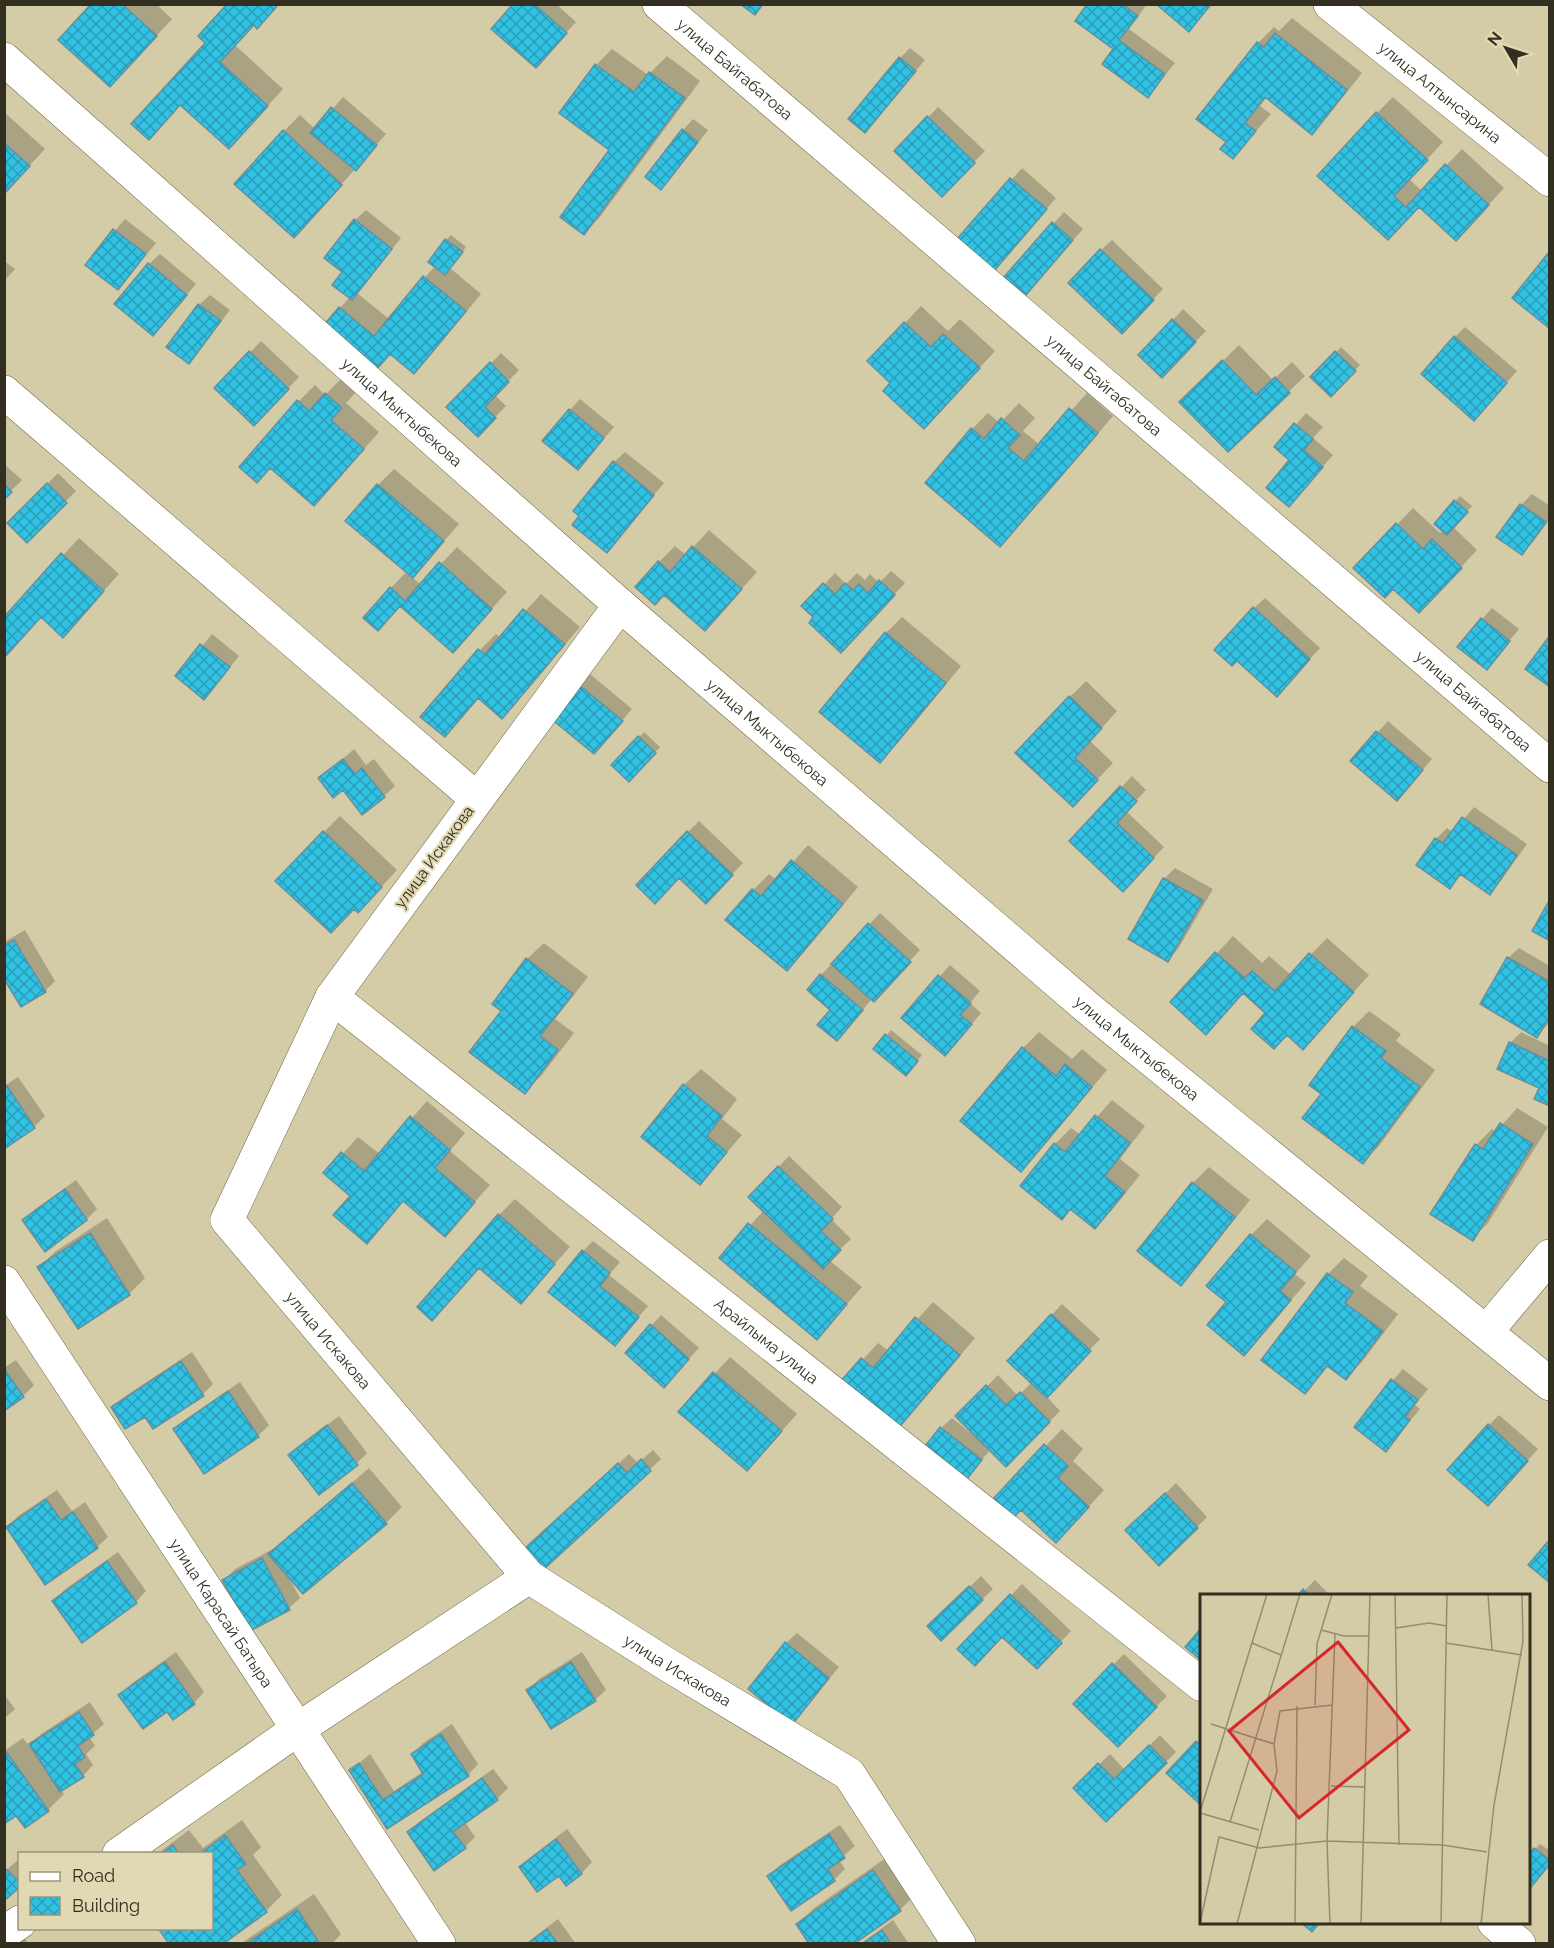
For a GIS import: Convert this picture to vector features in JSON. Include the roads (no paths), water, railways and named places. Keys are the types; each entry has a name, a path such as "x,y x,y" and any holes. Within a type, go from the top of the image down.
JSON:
{"street":[{"name":"улица Байгабатова","path":"659,4 1550,766"},
{"name":"улица Алтынсарина","path":"1330,4 1550,180"},
{"name":"улица Мыктыбекова","path":"4,59 620,606 1089,1009 1550,1384"},
{"path":"4,392 477,799"},
{"name":"улица Искакова","path":"620,606 332,997 227,1220 529,1577 668,1665 849,1774 959,1944"},
{"name":"Арайлыма улица","path":"332,997 1200,1684"},
{"path":"1486,1332 1550,1256"},
{"name":"улица Карасай Батыра","path":"4,1282 439,1944"},
{"path":"122,1852 298,1729 529,1577"},
{"path":"4,1933 18,1923"},
{"path":"1495,1924 1519,1944"}]}
